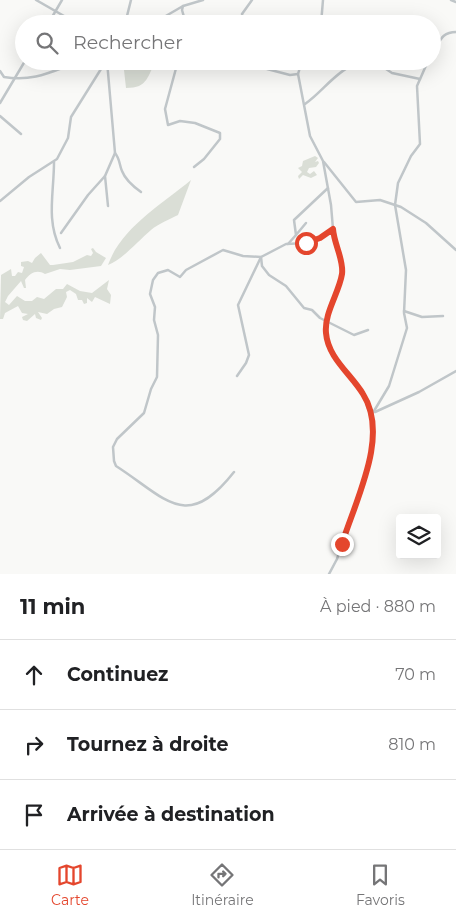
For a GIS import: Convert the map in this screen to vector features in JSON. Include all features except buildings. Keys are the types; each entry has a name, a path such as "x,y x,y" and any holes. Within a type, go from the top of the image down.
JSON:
{"street":[{"path":"36,0 64,15"},
{"path":"53,15 62,0"},
{"path":"127,15 131,0"},
{"path":"168,15 183,6 203,0"},
{"path":"242,15 252,0"},
{"path":"322,15 323,0"},
{"path":"451,0 456,2"},
{"path":"183,6 183,15"},
{"path":"441,38 448,32 456,32"},
{"path":"0,103 20,70"},
{"path":"0,72 2,77 15,78 41,77 58,70"},
{"path":"60,248 51,222 54,162 68,138 71,117 100,70"},
{"path":"61,233 88,195 105,176 115,153 107,70"},
{"path":"176,70 165,110 168,125 180,122 195,122 220,133 220,139 204,160 194,167"},
{"path":"271,70 290,75 298,74"},
{"path":"299,70 298,74 307,110 310,136 323,161 356,202 376,200 395,205 426,223 456,250"},
{"path":"305,104 317,97 342,70"},
{"path":"388,70 392,73 420,79"},
{"path":"371,417 394,374 406,328 404,311 406,270 395,205 398,183 411,156 420,144 417,86 424,70"},
{"path":"0,116 21,134"},
{"path":"115,153 118,156 122,172 132,186 140,192"},
{"path":"323,161 342,274 326,321 328,344 351,380 363,393 371,417 372,454 337,559 329,574"},
{"path":"0,201 33,174 54,162"},
{"path":"105,176 108,206"},
{"path":"296,235 294,220 328,188"},
{"path":"288,244 306,223"},
{"path":"237,376 249,355 238,306 261,257 272,249 288,244 306,243 320,238 333,229"},
{"path":"234,472 210,499 192,506 180,504 159,497 116,466 113,447 117,439 144,414 151,389 157,377 158,335 154,320 155,307 150,294 153,280 158,273 168,270 180,277 186,270 222,250 243,256 261,257"},
{"path":"261,257 262,266 269,275 286,286 304,308 312,310 326,321 354,336 368,330"},
{"path":"404,311 422,318 443,316"},
{"path":"373,413 404,400 456,371"}],"shaded area":[{"path":"124,70 152,70 146,80 139,86 126,88"},
{"path":"315,156 318,158 315,162 318,161 319,163 316,167 309,168 307,172 310,174 314,171 317,175 311,178 303,175 299,179 298,176 302,172 298,168 302,166 303,161"},
{"path":"191,180 178,215 154,228 125,254 108,265 122,239 132,228"},
{"path":"93,248 106,258 101,266 70,270 60,269 45,274 34,272 25,280 26,288 24,288 21,281 5,302 9,305 17,296 25,301 32,301 37,297 44,299 56,289 63,289 67,284 80,291 92,293 109,280 107,289 111,295 110,304 95,297 92,302 87,298 87,303 84,304 70,290 66,292 67,297 62,307 54,309 47,314 38,312 42,318 41,320 36,318 35,314 27,321 23,320 22,317 28,314 22,313 18,306 5,313 3,319 0,319 1,275 11,269 12,276 15,276 18,272 22,273 24,267 21,266 21,262 28,261 32,263 41,253 50,265 53,265 73,262 87,255 91,256 93,253 91,249"}],"route":[{"path":"306,243 320,238 333,229 334,242 342,265 342,274 326,321 328,344 351,380 363,393 372,422 372,454 342,544"}]}
